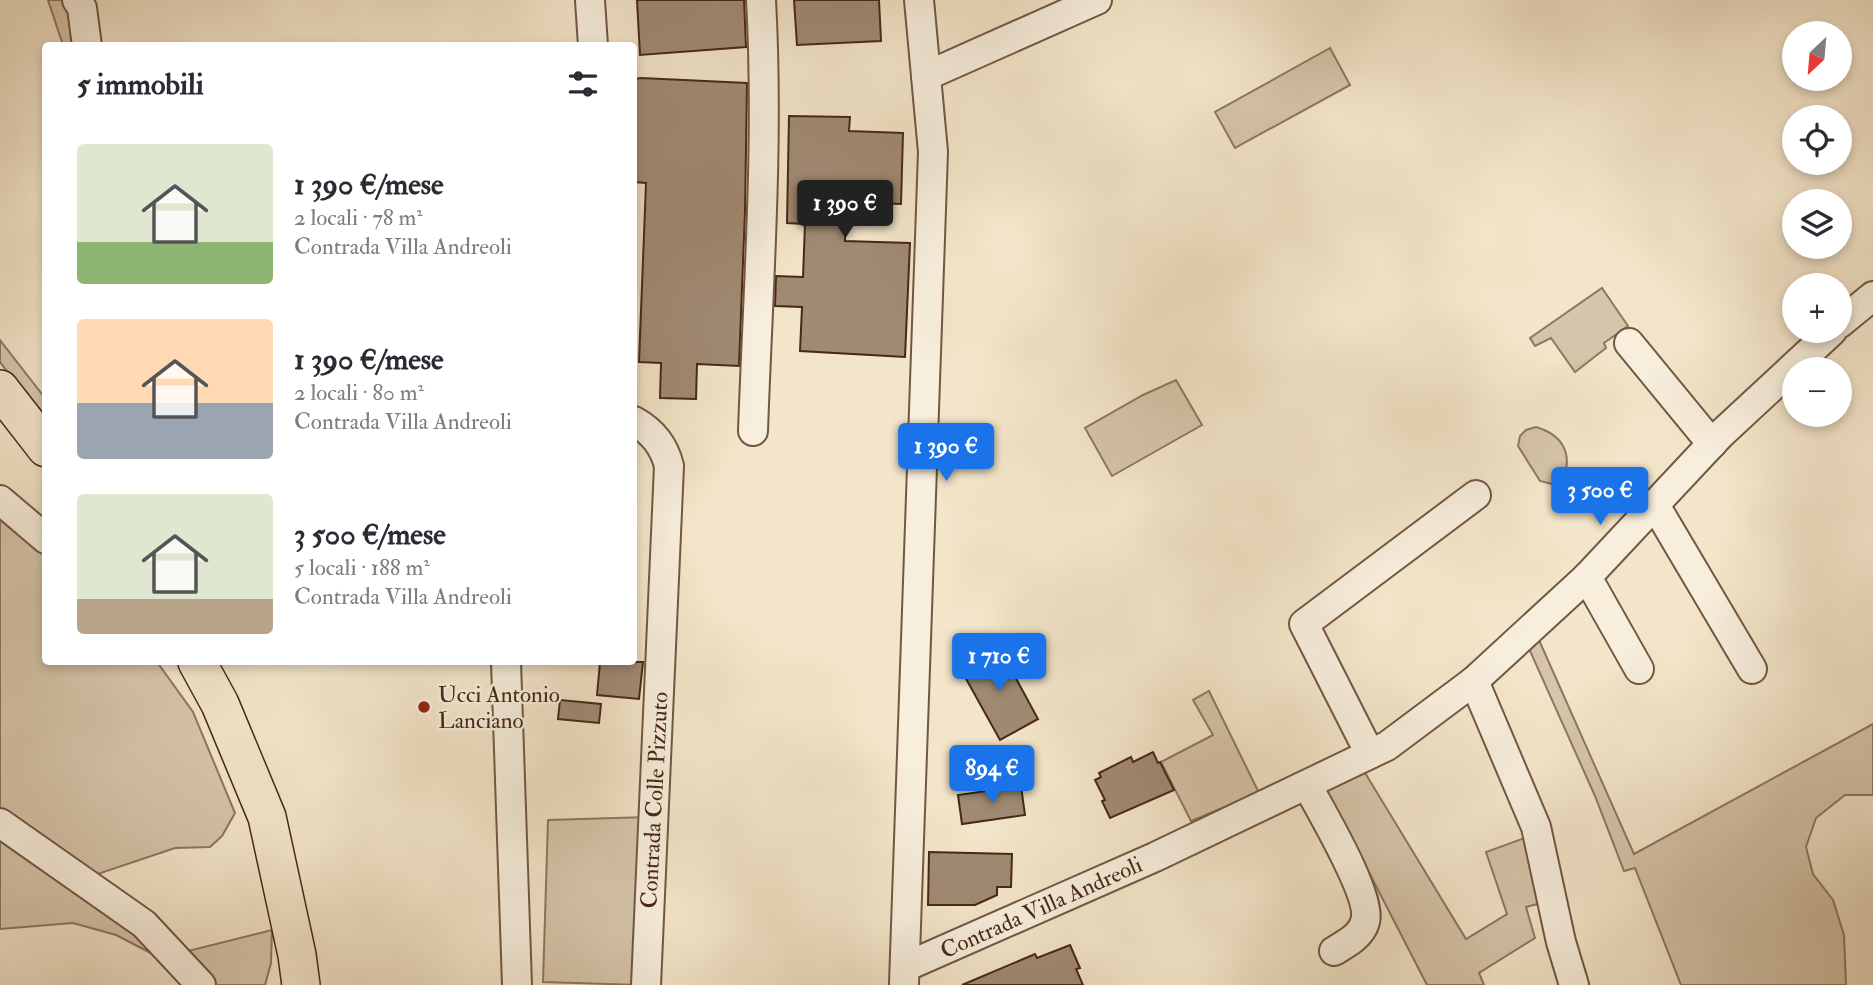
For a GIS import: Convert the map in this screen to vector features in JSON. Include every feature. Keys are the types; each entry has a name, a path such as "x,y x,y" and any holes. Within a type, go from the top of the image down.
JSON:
{"main road":[{"path":"0,389 42,443"},
{"path":"199,665 220,704 267,817 295,975"}],"street":[{"path":"77,0 82,8 86,42"},
{"path":"590,0 593,42"},
{"path":"753,431 762,196 764,50 761,0"},
{"name":"Contrada Villa Andreoli","path":"919,0 933,152 904,976 1387,746 1474,681 1587,577 1712,443 1819,343"},
{"path":"926,76 1097,0"},
{"path":"1852,313 1873,296"},
{"path":"1629,343 1712,443"},
{"name":"Contrada Colle Pizzuto","path":"637,423 646,428 665,450 669,466 646,985"},
{"path":"1370,754 1304,624 1476,495"},
{"path":"0,500 42,536"},
{"path":"1654,505 1752,669"},
{"path":"1587,577 1639,669"},
{"path":"506,665 517,985"},
{"path":"1474,681 1536,827 1574,985"},
{"path":"1307,785 1361,891 1367,913 1364,926 1357,935 1334,951"},
{"path":"0,823 144,924 201,985"}],"shaded area":[{"path":"48,0 68,0 79,42 62,42"},
{"path":"1330,48 1350,85 1235,148 1215,112"},
{"path":"1602,288 1628,326 1604,343 1606,348 1575,372 1551,338 1535,346 1530,338"},
{"path":"0,340 42,394 42,417 0,362"},
{"path":"1176,380 1202,425 1112,476 1085,428 1143,395"},
{"path":"1536,427 1559,440 1566,454 1563,479 1552,484 1540,481 1518,446 1520,436 1526,430"},
{"path":"0,507 42,544 42,665 159,665 193,712 235,813 222,836 210,847 175,848 89,877 0,815"},
{"path":"1535,631 1634,854 1873,724 1873,795 1845,795 1816,818 1806,847 1813,874 1833,900 1844,935 1846,985 1681,985 1635,868 1624,871 1595,796 1526,642"},
{"path":"1209,691 1259,793 1191,821 1161,762 1213,735 1193,700"},
{"path":"1359,763 1466,939 1507,914 1486,852 1530,836 1549,901 1526,907 1535,938 1479,973 1484,985 1427,985 1325,787"},
{"path":"648,817 640,985 543,982 548,820"},
{"path":"0,829 176,966 116,935 73,923 0,929"},
{"path":"272,930 271,963 265,985 207,985 180,953"}],"building":[{"path":"637,0 744,0 746,47 640,55"},
{"path":"794,0 879,0 881,41 797,45"},
{"path":"637,79 747,83 739,366 697,364 696,399 660,398 661,363 639,362 646,183 637,182"},
{"path":"789,116 850,117 849,131 903,133 901,204 846,202 845,241 910,243 905,357 800,351 802,307 775,306 776,276 803,277 805,224 787,223"},
{"path":"999,647 1038,719 1000,740 960,668"},
{"path":"637,662 643,662 639,699 597,695 600,665 637,665"},
{"path":"560,700 601,704 599,723 558,719"},
{"path":"1153,752 1174,790 1110,818 1095,780 1101,777 1099,773 1131,757 1133,762"},
{"path":"1021,786 1025,815 962,824 958,795"},
{"path":"929,852 1012,854 1011,887 997,887 997,895 975,905 928,905"},
{"path":"1070,945 1080,968 1076,969 1083,985 962,985 1035,954 1037,958"}],"place":[{"name":"Ucci Antonio Lanciano","path":"424,707"}]}
